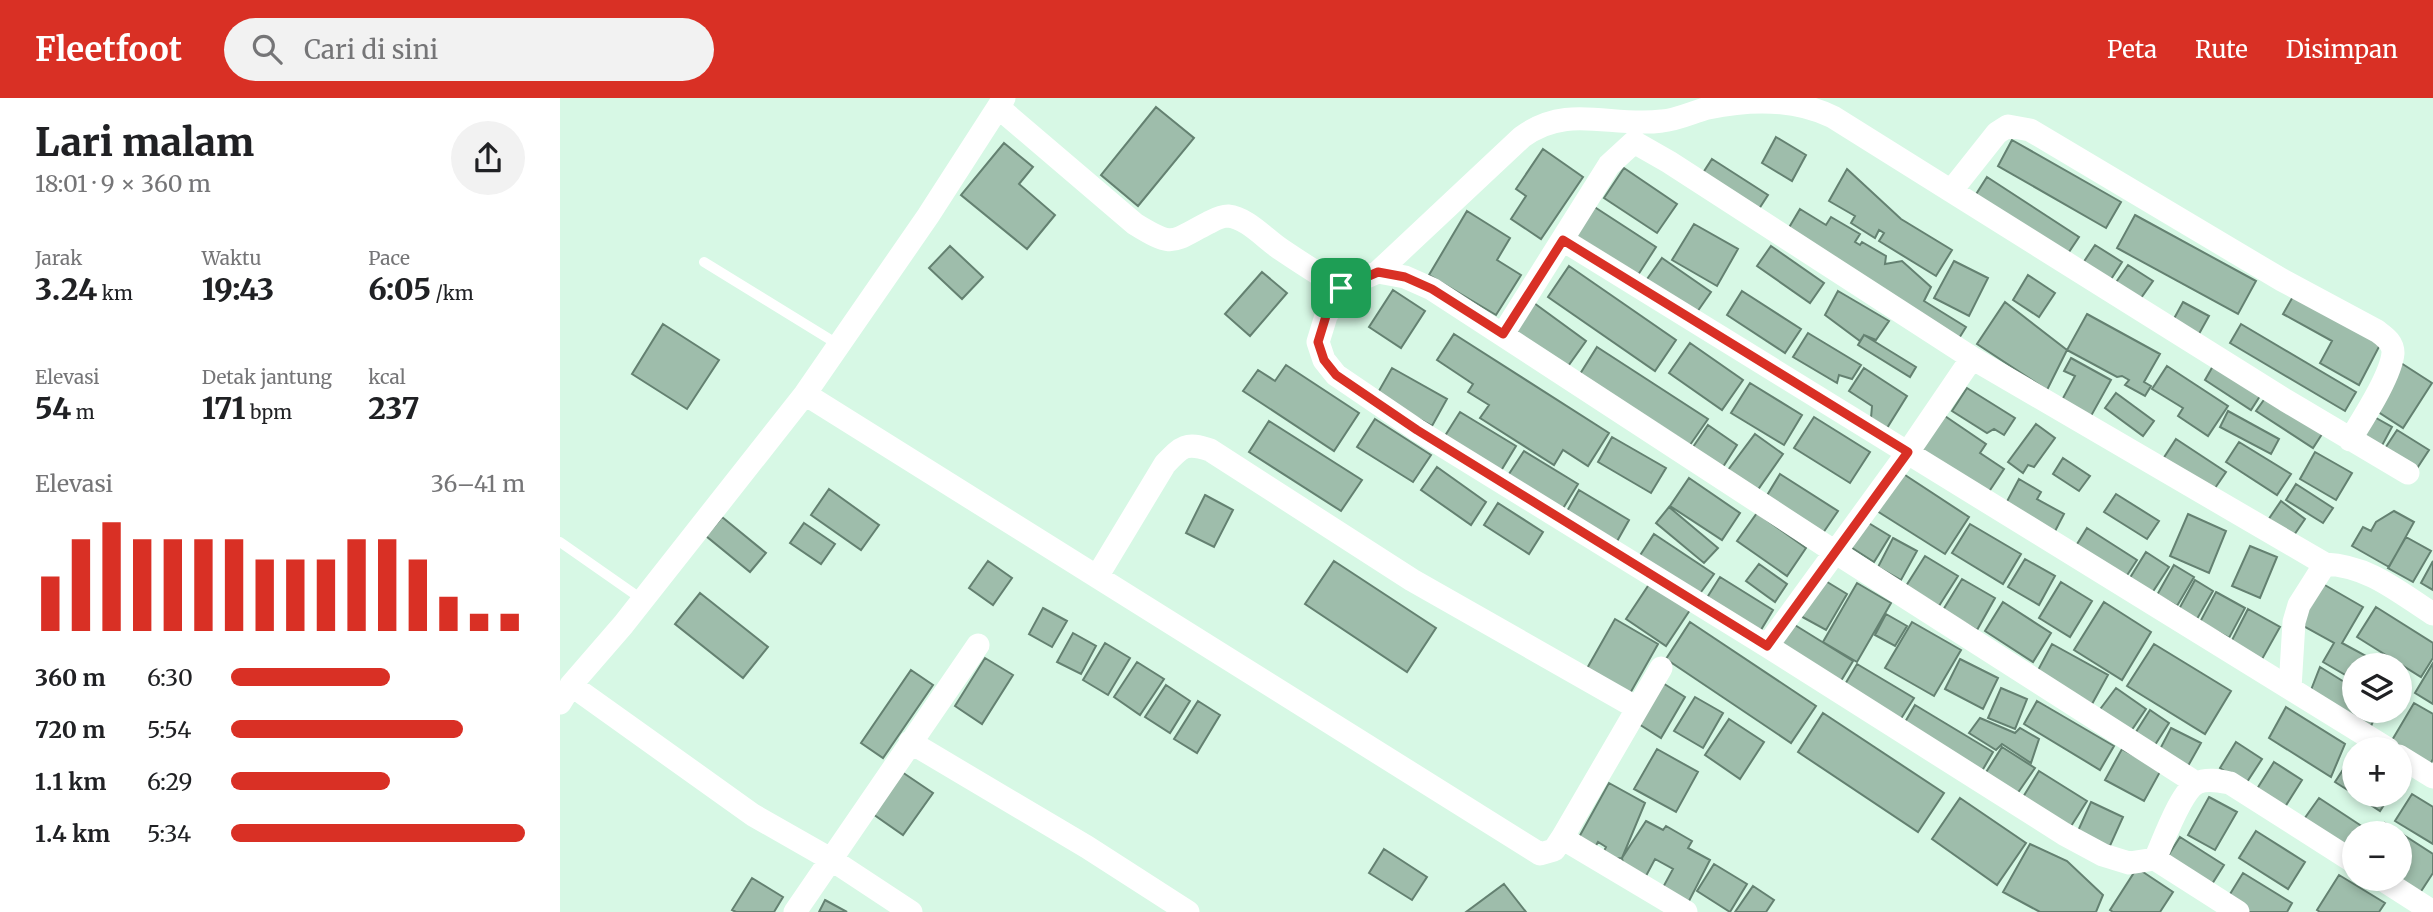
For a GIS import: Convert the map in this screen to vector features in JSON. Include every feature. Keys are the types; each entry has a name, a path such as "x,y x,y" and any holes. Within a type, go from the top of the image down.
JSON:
{"street":[{"path":"2238,912 2155,859 2129,863 2103,855 2064,834 1767,646 1417,430 1336,375 1324,360 1318,342 1326,316 1341,288 1378,272 1538,125 1571,118 1662,121 1709,108 1772,99 1794,101 1820,109 2350,440 2408,473"},
{"path":"911,912 566,694 805,394 1002,103 1135,224 1154,236 1166,240 1181,239 1220,216 1231,216 1341,288"},
{"path":"1503,334 1609,165 1662,121"},
{"path":"1951,191 1997,133 2008,125 2030,130 2282,279 2377,331 2388,338 2393,353 2385,376 2350,440"},
{"path":"1634,142 1972,358 2325,564 2355,567 2433,614"},
{"path":"1563,240 2369,737"},
{"path":"1378,272 1405,277 1432,289 2196,783"},
{"path":"1767,646 1908,452 1972,358"},
{"path":"805,394 1098,575 1531,850 1546,854 1554,850 1661,668"},
{"path":"1098,575 1165,464 1178,450 1194,445 1210,450 1412,580 1637,708"},
{"path":"2290,688 2294,622 2299,605 2325,564"},
{"path":"795,912 978,645"},
{"path":"910,743 1087,847 1188,912"},
{"path":"2412,764 2433,777"},
{"path":"2155,859 2186,795 2196,783 2209,780 2230,783 2342,854"},
{"path":"1562,838 1686,912"},
{"path":"2400,891 2433,912"}],"lane":[{"path":"704,262 839,345"},
{"path":"560,542 643,600"}],"building":[{"path":"1156,107 1194,138 1138,206 1101,175"},
{"path":"1776,137 1806,155 1792,181 1762,163"},
{"path":"2012,140 2121,202 2106,228 1998,166"},
{"path":"1004,143 1033,167 1019,184 1055,215 1027,249 961,195"},
{"path":"1543,149 1583,177 1541,239 1511,219 1526,196 1516,189"},
{"path":"1712,159 1768,195 1755,215 1699,179"},
{"path":"1624,168 1677,204 1657,233 1604,198"},
{"path":"1847,169 1901,219 1952,250 1936,276 1879,241 1884,233 1879,230 1875,238 1851,223 1855,216 1829,201"},
{"path":"1987,177 2079,237 2065,258 1973,199"},
{"path":"1593,206 1656,247 1638,275 1574,235"},
{"path":"1800,209 1826,225 1831,217 1860,234 1855,242 1860,245 1862,242 1886,256 1885,264 1902,261 1931,287 1924,301 1966,327 1958,340 1784,236"},
{"path":"1467,211 1510,238 1497,260 1521,275 1496,315 1429,275"},
{"path":"2135,215 2256,281 2238,314 2117,248"},
{"path":"1694,224 1738,249 1717,286 1672,260"},
{"path":"2095,245 2122,262 2106,287 2079,269"},
{"path":"950,246 983,277 962,299 929,268"},
{"path":"1771,246 1824,283 1810,303 1757,266"},
{"path":"1662,258 1711,292 1695,315 1645,282"},
{"path":"1954,261 1988,278 1969,316 1934,298"},
{"path":"2128,265 2153,281 2136,305 2112,288"},
{"path":"1569,266 1676,340 1655,371 1548,297"},
{"path":"1262,272 1287,293 1250,336 1225,314"},
{"path":"2028,275 2055,293 2039,317 2013,300"},
{"path":"1393,290 1425,311 1401,348 1369,327"},
{"path":"1742,291 1801,329 1785,353 1727,315"},
{"path":"1838,291 1889,321 1876,340 1864,335 1860,341 1825,315"},
{"path":"2295,293 2382,341 2359,385 2320,363 2332,341 2283,314"},
{"path":"2005,302 2067,350 2047,390 1977,344"},
{"path":"2183,302 2209,316 2195,341 2170,326"},
{"path":"1534,303 1586,341 1566,369 1514,330"},
{"path":"2087,314 2160,354 2144,382 2151,386 2145,396 2125,385 2129,380 2122,376 2117,377 2067,350"},
{"path":"663,324 719,360 687,409 632,374"},
{"path":"2241,324 2356,392 2345,411 2230,343"},
{"path":"1808,333 1861,365 1852,379 1839,375 1837,383 1793,357"},
{"path":"1454,334 1609,433 1588,466 1563,450 1554,465 1480,418 1489,405 1468,392 1473,384 1437,360"},
{"path":"1864,335 1916,367 1910,377 1858,345"},
{"path":"1690,343 1743,380 1722,410 1669,373"},
{"path":"1597,347 1708,419 1690,445 1580,374"},
{"path":"2071,358 2111,380 2091,416 2062,400 2075,376 2064,371"},
{"path":"2401,363 2432,383 2403,428 2372,408"},
{"path":"1286,365 1359,413 1334,451 1243,391 1258,370 1275,381"},
{"path":"2167,366 2228,406 2208,436 2178,416 2183,408 2152,389"},
{"path":"2213,366 2260,396 2251,410 2205,380"},
{"path":"1392,368 1447,399 1432,426 1376,396"},
{"path":"1864,368 1907,396 1887,428 1871,418 1872,406 1849,391"},
{"path":"1750,383 1802,415 1784,445 1731,413"},
{"path":"1967,388 2015,418 2004,435 1994,429 1987,433 1952,411"},
{"path":"2116,393 2154,421 2143,436 2105,408"},
{"path":"2268,394 2324,431 2313,448 2256,411"},
{"path":"2228,411 2279,439 2271,454 2220,427"},
{"path":"1460,412 1516,446 1499,474 1443,439"},
{"path":"1939,412 1986,444 1980,453 2004,469 1986,496 1915,449"},
{"path":"2369,414 2392,427 2378,453 2355,440"},
{"path":"1814,417 1870,452 1850,483 1794,448"},
{"path":"1375,419 1431,455 1413,482 1357,447"},
{"path":"1269,421 1362,480 1341,511 1249,452"},
{"path":"2036,424 2055,438 2034,467 2028,465 2023,473 2008,462"},
{"path":"1708,425 1737,445 1721,470 1691,450"},
{"path":"2397,430 2429,450 2414,473 2382,453"},
{"path":"1755,434 1783,454 1757,491 1728,470"},
{"path":"1612,437 1666,468 1651,493 1598,462"},
{"path":"2176,439 2226,472 2211,494 2161,462"},
{"path":"2239,442 2291,474 2277,495 2226,462"},
{"path":"1524,451 1578,484 1562,510 1507,477"},
{"path":"2315,452 2352,473 2336,500 2300,479"},
{"path":"2063,458 2090,476 2079,491 2053,474"},
{"path":"1437,467 1486,502 1471,525 1421,490"},
{"path":"1902,473 1969,517 1945,554 1877,511"},
{"path":"1780,474 1838,511 1823,533 1766,497"},
{"path":"1689,478 1740,513 1722,540 1670,506"},
{"path":"2019,479 2041,492 2037,499 2064,514 2053,535 2004,507"},
{"path":"2296,484 2333,508 2323,523 2286,500"},
{"path":"829,489 879,525 861,550 811,515"},
{"path":"1579,490 1629,520 1616,543 1566,513"},
{"path":"2116,494 2159,521 2147,539 2104,512"},
{"path":"1205,495 1233,510 1214,547 1186,533"},
{"path":"2281,501 2305,519 2292,538 2268,520"},
{"path":"1498,503 1543,532 1529,554 1484,525"},
{"path":"1669,507 1718,548 1704,563 1656,523"},
{"path":"2394,511 2414,522 2389,567 2352,546 2363,527 2371,531 2376,522"},
{"path":"1757,513 1806,548 1787,576 1737,541"},
{"path":"2188,514 2226,531 2209,573 2170,556"},
{"path":"722,517 766,553 750,572 706,536"},
{"path":"1862,519 1890,536 1874,562 1846,544"},
{"path":"804,523 835,544 821,564 790,543"},
{"path":"1970,524 2021,554 2003,584 1952,553"},
{"path":"2087,528 2137,560 2124,580 2074,549"},
{"path":"1654,534 1714,574 1696,599 1637,560"},
{"path":"2406,537 2431,551 2413,582 2388,568"},
{"path":"1893,538 1917,551 1901,580 1878,567"},
{"path":"2250,546 2277,557 2260,598 2232,586"},
{"path":"2146,552 2169,567 2150,596 2128,581"},
{"path":"1925,556 1958,576 1939,606 1906,586"},
{"path":"2025,559 2055,576 2039,605 2008,587"},
{"path":"988,561 1012,578 993,605 969,588"},
{"path":"1334,561 1436,628 1407,672 1305,604"},
{"path":"2433,561 2433,590 2421,583"},
{"path":"1759,564 1787,584 1775,602 1746,581"},
{"path":"2174,565 2194,577 2177,606 2157,595"},
{"path":"1720,577 1773,610 1756,638 1703,604"},
{"path":"1819,577 1847,594 1826,630 1797,614"},
{"path":"1962,579 1995,598 1977,630 1943,610"},
{"path":"2195,580 2213,591 2197,619 2179,609"},
{"path":"2061,582 2092,601 2070,637 2039,618"},
{"path":"1650,583 1690,610 1666,646 1626,619"},
{"path":"1857,583 1891,603 1857,662 1823,642"},
{"path":"2323,584 2363,607 2342,643 2361,653 2342,653 2342,673 2323,662 2334,643 2300,624"},
{"path":"2216,592 2245,608 2229,638 2200,622"},
{"path":"700,593 768,647 743,678 675,624"},
{"path":"2003,602 2051,633 2033,662 1985,631"},
{"path":"2104,602 2151,632 2122,680 2074,650"},
{"path":"2376,607 2433,643 2433,658 2421,677 2412,671 2412,653 2383,653 2357,637"},
{"path":"1043,608 1067,621 1052,647 1029,634"},
{"path":"2248,609 2280,627 2261,661 2230,644"},
{"path":"1886,614 1907,626 1895,646 1875,635"},
{"path":"1615,619 1658,644 1628,697 1585,672"},
{"path":"1690,622 1816,706 1791,743 1666,659"},
{"path":"1790,622 1853,661 1836,689 1773,650"},
{"path":"1912,622 1961,650 1934,696 1885,668"},
{"path":"1073,633 1096,646 1081,674 1057,662"},
{"path":"1105,643 1130,658 1108,695 1083,680"},
{"path":"2052,644 2108,675 2092,704 2037,672"},
{"path":"2154,644 2231,691 2205,734 2127,686"},
{"path":"985,658 1013,675 982,724 955,706"},
{"path":"1960,659 1998,678 1983,709 1945,689"},
{"path":"1137,662 1164,679 1140,715 1114,697"},
{"path":"2433,663 2433,704 2415,693"},
{"path":"1857,664 1914,698 1897,725 1841,691"},
{"path":"2320,667 2342,681 2342,716 2309,695"},
{"path":"911,670 933,685 883,758 861,743"},
{"path":"1658,680 1685,697 1661,738 1634,721"},
{"path":"1166,685 1190,701 1170,733 1145,717"},
{"path":"2001,688 2027,699 2015,729 1988,718"},
{"path":"2116,688 2146,709 2129,734 2098,712"},
{"path":"1695,697 1723,713 1703,748 1674,731"},
{"path":"1198,701 1220,715 1197,753 1174,739"},
{"path":"2037,701 2114,746 2100,770 2024,724"},
{"path":"2414,703 2433,714 2433,759 2430,765 2412,754 2412,737 2394,737 2402,723 2412,723"},
{"path":"1915,705 1993,752 1979,776 1901,729"},
{"path":"2286,707 2342,742 2342,751 2331,777 2269,738"},
{"path":"2150,710 2169,723 2153,748 2134,735"},
{"path":"1823,713 1944,793 1918,832 1798,752"},
{"path":"1980,718 2015,733 2020,728 2039,739 2031,763 2002,744 1996,750 1969,733"},
{"path":"1729,719 1764,742 1740,779 1705,755"},
{"path":"2352,723 2372,723 2368,733"},
{"path":"2171,728 2201,743 2188,766 2159,751"},
{"path":"2236,742 2262,759 2245,785 2220,768"},
{"path":"2002,747 2035,768 2015,797 1983,777"},
{"path":"1657,749 1698,772 1676,812 1634,789"},
{"path":"2122,749 2161,770 2144,801 2105,780"},
{"path":"2274,762 2302,780 2283,810 2255,792"},
{"path":"899,770 933,793 903,835 870,812"},
{"path":"2039,771 2087,801 2068,831 2020,802"},
{"path":"2342,771 2342,786 2335,782"},
{"path":"1609,783 1645,803 1622,858 1613,859 1603,853 1606,847 1598,842 1594,849 1578,839"},
{"path":"2412,794 2433,807 2433,844 2412,831 2412,821 2395,821 2404,807 2412,807"},
{"path":"2209,797 2237,812 2215,850 2188,835"},
{"path":"1960,798 2026,843 1997,885 1932,839"},
{"path":"2319,798 2354,821 2342,821 2342,848 2302,822"},
{"path":"2091,802 2123,817 2109,848 2077,833"},
{"path":"1646,821 1663,830 1666,826 1692,841 1688,848 1710,860 1687,905 1661,891 1673,869 1655,859 1646,876 1623,864 1622,858"},
{"path":"2256,831 2305,862 2288,889 2239,858"},
{"path":"2180,837 2224,865 2212,884 2168,856"},
{"path":"2412,840 2433,854 2433,873 2416,899 2410,891 2412,891"},
{"path":"2030,844 2067,861 2103,895 2096,912 2040,912 2003,892"},
{"path":"1384,849 1427,877 1412,900 1369,873"},
{"path":"1714,864 1747,884 1730,912 1697,891"},
{"path":"2137,868 2173,892 2160,912 2113,912 2110,910"},
{"path":"2243,873 2292,903 2287,912 2248,912 2227,899"},
{"path":"2339,875 2342,877 2342,891 2365,891 2385,903 2379,912 2317,910"},
{"path":"752,878 783,897 774,912 732,910"},
{"path":"1504,884 1526,912 1466,912"},
{"path":"1753,886 1774,900 1766,912 1735,912"},
{"path":"825,900 847,912 819,912"}],"route":[{"path":"1563,240 1908,452 1767,646 1417,430 1336,375 1324,360 1318,342 1326,316 1341,288 1378,272 1405,277 1432,289 1503,334 1563,240"}]}
